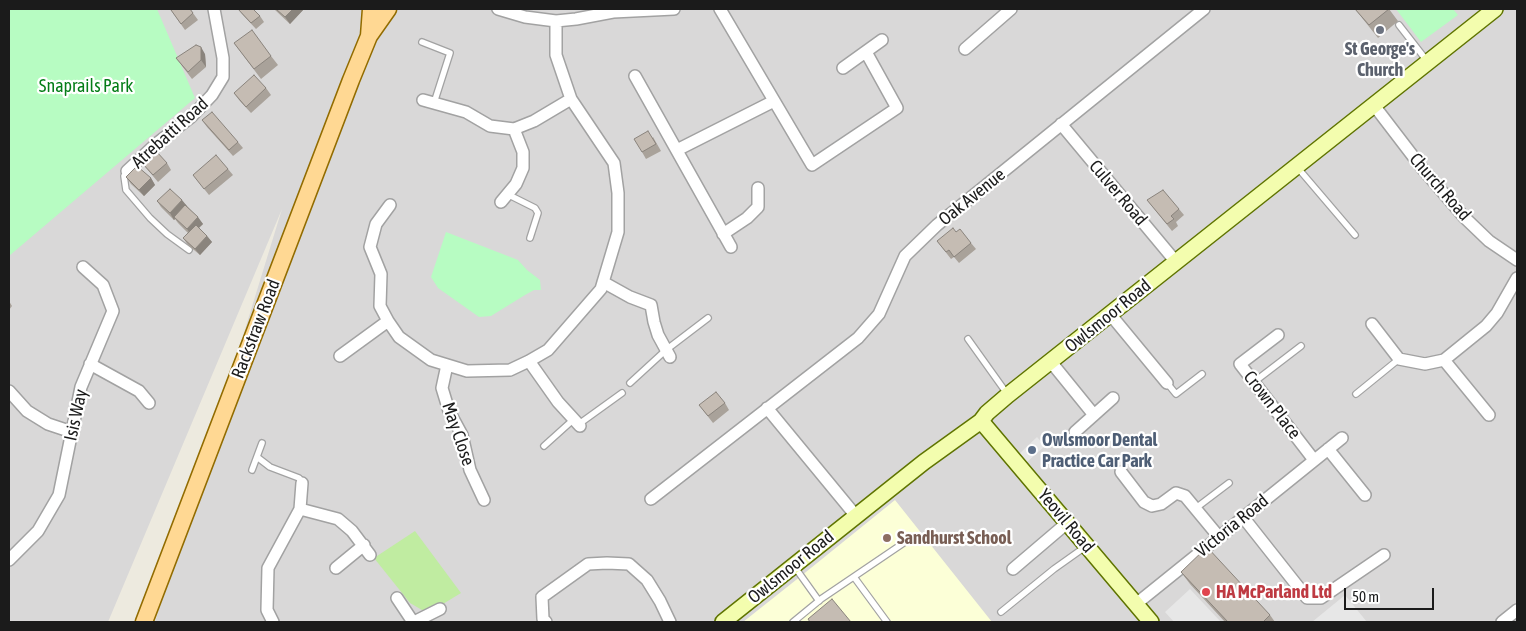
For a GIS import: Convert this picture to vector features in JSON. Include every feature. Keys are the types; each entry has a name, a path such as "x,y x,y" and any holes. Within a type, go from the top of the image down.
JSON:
{"main road":[{"name":"Rackstraw Road","path":"369,36 371,9"},
{"name":"Rackstraw Road","path":"144,622 369,36 388,9"}],"street":[{"name":"Atrebatti Road","path":"127,171 156,144 191,117 212,95 223,78 223,58 214,9"},
{"path":"498,9 525,17 556,21 576,19 613,10 674,9"},
{"path":"720,9 812,165 898,108 866,52"},
{"name":"Oak Avenue","path":"651,498 858,338 879,314 905,256 937,225 1204,9"},
{"name":"Owlsmoor Road","path":"723,622 947,445 981,421 987,412 1008,395 1494,9"},
{"path":"965,49 1006,10"},
{"path":"390,206 376,224 370,247 381,274 380,306 399,337 431,360 467,371 510,370 548,350 601,289 618,232 618,193 614,164 571,99 556,55 556,21"},
{"path":"843,68 882,40"},
{"path":"635,76 731,247"},
{"path":"429,101 466,112 490,126 514,130 534,121 571,99"},
{"path":"677,150 774,101"},
{"name":"Church Road","path":"1373,104 1422,168 1464,218 1489,241 1517,260"},
{"name":"Culver Road","path":"1061,124 1176,262"},
{"path":"504,198 516,184 523,168 523,152 514,130"},
{"path":"723,234 747,218 758,206 758,188"},
{"name":"Isis Way","path":"9,560 38,531 59,495 81,387 113,311 103,285 83,267"},
{"path":"1372,324 1399,358 1425,364 1444,360 1486,326 1497,313 1517,278"},
{"path":"603,282 630,297 651,305 654,322 668,354"},
{"path":"1110,314 1168,383"},
{"path":"340,356 388,321"},
{"name":"Crown Place","path":"1278,335 1240,364 1314,460"},
{"path":"1444,360 1489,415"},
{"path":"529,361 545,386 578,423"},
{"path":"1051,362 1094,415"},
{"path":"90,364 139,391 149,402"},
{"name":"May Close","path":"447,365 442,388 449,411 462,435 470,470 484,500"},
{"path":"9,391 27,411 48,424 72,432"},
{"path":"1075,432 1113,398"},
{"path":"767,408 856,516"},
{"name":"Yeovil Road","path":"981,421 1151,622"},
{"name":"Victoria Road","path":"1136,604 1342,438"},
{"path":"1328,449 1365,495"},
{"path":"1121,472 1144,502 1152,506 1161,504 1176,493 1185,496 1219,537"},
{"path":"273,622 267,610 268,568 300,509 302,483"},
{"path":"300,509 338,519 352,531 367,550 336,568"},
{"path":"1243,517 1307,598 1321,598 1384,555"},
{"path":"1013,569 1067,523"},
{"path":"546,622 543,619 542,597 588,564 607,563 630,564 648,580 670,622"},
{"path":"397,598 413,622 440,609"},
{"path":"1502,622 1517,610"}],"lane":[{"path":"1399,25 1428,62"},
{"path":"422,42 450,53 429,101"},
{"path":"1296,165 1355,235"},
{"path":"127,171 124,176 126,190 150,218 167,234 189,250"},
{"path":"504,198 536,208 538,212 530,238"},
{"path":"630,382 668,354 708,318"},
{"path":"968,339 1008,395"},
{"path":"1254,382 1301,346"},
{"path":"1356,394 1399,358"},
{"path":"1168,383 1176,394 1202,374"},
{"path":"544,446 622,393"},
{"path":"252,470 262,443"},
{"path":"257,457 270,467 299,478 302,483"},
{"path":"1196,508 1229,483"},
{"path":"793,622 819,601 908,540"},
{"path":"1001,612 1054,569 1087,546"},
{"path":"793,565 819,601"},
{"path":"854,577 887,622"}],"shaded area":[{"path":"9,9 1517,9 1517,622 155,622 282,209 108,622 9,622"},
{"name":"Owlsmoor Dental Practice Car Park","path":"1037,437 1045,446 1027,462 1019,454"},
{"name":"Sandhurst School","path":"895,500 992,622 743,622 801,576"},
{"path":"1190,589 1221,622 1174,622 1165,612"},
{"path":"1345,595 1367,622 1312,622"}],"green space":[{"name":"Snaprails Park","path":"9,9 157,9 195,98 9,256"},
{"path":"1396,9 1453,9 1458,15 1421,42"},
{"path":"446,232 518,260 540,280 541,290 534,290 491,316 479,317 438,288 431,277"},
{"path":"415,531 461,593 433,610 422,610 410,603 374,558"}],"building":[{"path":"190,9 193,13 181,24 171,10"},
{"path":"238,9 253,9 260,16 251,23"},
{"path":"276,9 293,9 285,17"},
{"path":"1355,9 1389,9 1369,25"},
{"path":"252,30 271,56 254,69 234,43"},
{"path":"196,45 201,47 201,60 188,72 176,58"},
{"path":"254,75 266,88 246,107 234,93"},
{"path":"212,112 238,142 229,150 202,120"},
{"path":"648,131 656,144 642,152 634,139"},
{"path":"156,151 167,163 153,175 142,163"},
{"path":"216,155 228,169 204,189 193,175"},
{"path":"137,166 151,178 139,190 126,177"},
{"path":"170,189 182,200 170,213 157,201"},
{"path":"1163,190 1179,209 1171,216 1174,219 1167,224 1147,200"},
{"path":"185,205 198,217 187,229 174,217"},
{"path":"196,225 207,236 195,249 183,238"},
{"path":"953,228 956,232 960,229 971,243 954,257 949,250 946,252 937,241"},
{"path":"716,392 725,403 708,416 699,405"},
{"path":"1207,547 1270,615 1263,622 1228,622 1181,572"},
{"path":"832,599 851,622 810,622 808,619"}],"place":[{"name":"St George's Church","path":"1380,30"},
{"name":"Owlsmoor Dental Practice Car Park","path":"1032,450"},
{"name":"Sandhurst School","path":"887,538"},
{"name":"HA McParland Ltd","path":"1206,592"}]}
